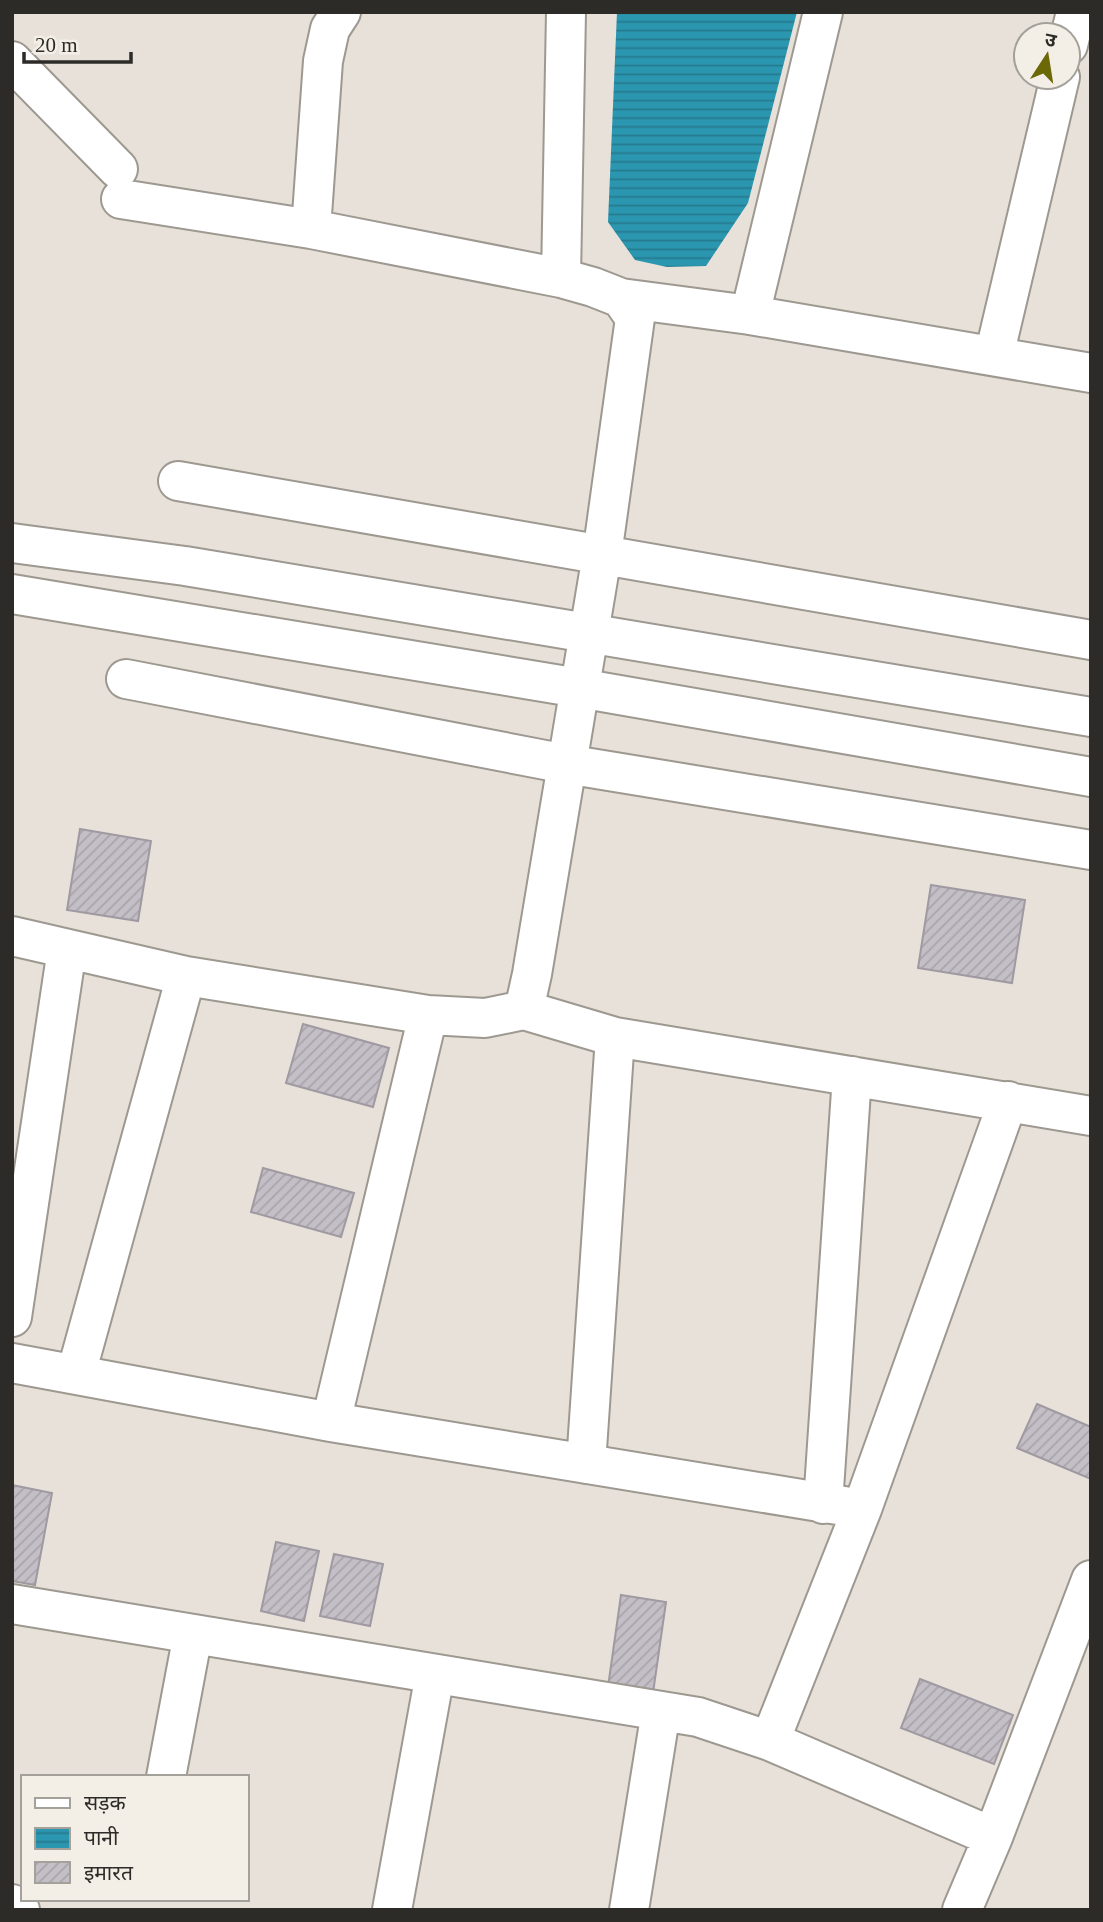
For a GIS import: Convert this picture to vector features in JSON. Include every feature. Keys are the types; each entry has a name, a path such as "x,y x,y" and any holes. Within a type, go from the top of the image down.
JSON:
{"street":[{"path":"311,229 323,61 330,29 341,12"},
{"path":"561,278 566,12"},
{"path":"750,316 823,12"},
{"path":"12,61 120,184 311,229 561,278 621,298 750,316 1091,373"},
{"path":"993,356 1057,91"},
{"path":"524,1010 602,555 635,318 621,298"},
{"path":"178,481 1091,640"},
{"path":"12,543 198,569 1091,717"},
{"path":"12,594 579,688 1091,777"},
{"path":"126,679 566,764 1091,850"},
{"path":"12,936 186,976 429,1015 485,1018 524,1010 615,1037 1091,1116"},
{"path":"12,1317 67,949"},
{"path":"76,1374 186,976"},
{"path":"331,1422 429,1015"},
{"path":"586,1464 615,1037"},
{"path":"823,1504 852,1076"},
{"path":"770,1741 862,1508 1008,1101"},
{"path":"12,1363 331,1422 823,1504 862,1508"},
{"path":"962,1910 993,1837 1091,1580"},
{"path":"12,1604 698,1717 770,1741 993,1837"},
{"path":"166,1775 193,1634"},
{"path":"392,1910 435,1674"},
{"path":"638,1907 661,1711"},
{"path":"12,1904 20,1910"}],"water":[{"path":"617,12 797,12 748,203 706,266 667,267 635,260 608,222"}],"building":[{"path":"80,829 151,841 138,921 67,910"},
{"path":"931,885 1025,900 1012,983 918,968"},
{"path":"303,1024 389,1048 373,1107 286,1083"},
{"path":"263,1168 354,1193 341,1237 251,1212"},
{"path":"1037,1404 1091,1427 1091,1479 1017,1448"},
{"path":"12,1485 52,1493 35,1585 12,1581"},
{"path":"276,1542 319,1551 304,1621 261,1611"},
{"path":"334,1554 383,1564 370,1626 320,1616"},
{"path":"621,1595 666,1602 653,1693 608,1687"},
{"path":"920,1679 1013,1715 994,1764 901,1728"}]}
